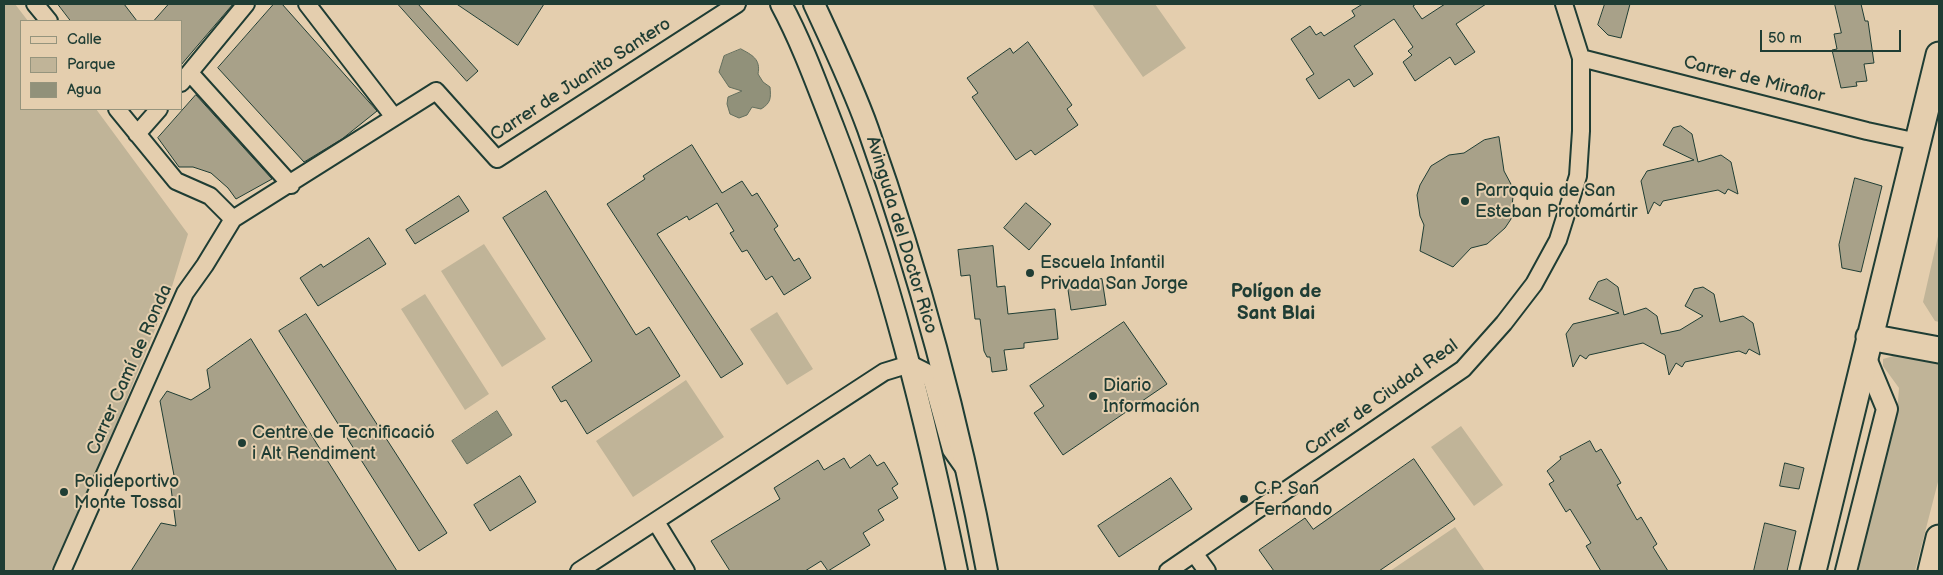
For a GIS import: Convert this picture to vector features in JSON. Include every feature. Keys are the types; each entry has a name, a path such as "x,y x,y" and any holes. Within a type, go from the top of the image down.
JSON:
{"main road":[{"path":"1813,571 1939,55"},
{"path":"1867,347 1939,350"},
{"path":"1931,571 1939,538"}],"street":[{"path":"35,4 48,20"},
{"path":"246,4 186,78 291,185"},
{"path":"307,4 394,117"},
{"name":"Carrer de Juanito Santero","path":"233,219 291,185 436,91 497,159 737,4"},
{"name":"Avinguda del Doctor Rico","path":"781,4 795,28 855,184 910,364 933,454 957,571"},
{"name":"Avinguda del Doctor Rico","path":"814,4 874,146 921,292 968,472 987,571"},
{"name":"Carrer de Ciudad Real","path":"1168,571 1462,369 1504,323 1534,284 1558,240 1578,176 1581,131 1581,58 1564,4"},
{"name":"Carrer de Miraflor","path":"1581,58 1867,131 1918,142"},
{"path":"119,110 176,181 210,196 233,219"},
{"path":"137,134 158,110"},
{"name":"Carrer Camí de Ronda","path":"62,571 185,293 206,265 233,219"},
{"path":"1846,571 1887,409 1867,347"},
{"path":"580,571 884,372 910,364"},
{"name":"Avinguda del Doctor Rico","path":"910,364 926,372 932,381 951,450 968,472"},
{"path":"656,522 686,571"},
{"path":"1194,553 1207,571"}],"green space":[{"path":"4,4 15,4 27,20 20,20 20,110 97,110 188,234 170,293 98,469 51,571 4,571"},
{"path":"1092,4 1155,4 1186,48 1143,77"},
{"path":"1939,232 1939,322 1935,321 1923,302"},
{"path":"484,244 546,339 502,367 441,271"},
{"path":"425,294 489,394 465,410 401,309"},
{"path":"777,312 813,369 787,385 750,329"},
{"path":"1904,353 1939,358 1939,478 1915,571 1857,571 1898,401 1899,388 1883,366 1883,359"},
{"path":"686,380 724,437 633,497 596,441"},
{"path":"1461,426 1503,485 1474,506 1431,447"},
{"path":"1455,527 1485,571 1390,571"}],"water":[{"path":"741,49 757,61 758,74 763,82 770,87 770,100 761,109 752,107 747,115 739,118 730,114 727,104 728,97 742,91 729,87 719,72 724,56"},
{"path":"497,411 512,435 467,464 452,441"}],"building":[{"path":"58,4 124,4 136,20 70,20"},
{"path":"169,4 233,4 182,64 182,20 155,20"},
{"path":"274,4 282,4 377,111 342,139 304,162 218,68"},
{"path":"398,4 418,4 478,71 467,81"},
{"path":"457,4 544,4 518,45"},
{"path":"1363,4 1416,4 1413,6 1422,19 1445,4 1486,4 1456,24 1475,52 1455,65 1450,57 1415,81 1403,62 1412,55 1408,51 1413,47 1394,19 1354,46 1373,74 1354,87 1349,79 1319,99 1306,79 1314,74 1291,39 1310,26 1316,35 1321,32 1324,36 1355,16 1352,11"},
{"path":"1605,4 1630,4 1621,38 1608,35 1598,25"},
{"path":"1835,4 1861,4 1865,21 1868,21 1874,63 1864,64 1867,81 1856,82 1857,86 1841,88 1832,50 1837,49 1834,34 1841,33"},
{"path":"1028,42 1072,105 1067,109 1078,125 1035,155 1031,150 1016,160 972,97 978,93 967,78 1010,48 1013,53"},
{"path":"196,95 272,179 236,199 228,188 211,173 193,167 179,167 158,138"},
{"path":"1681,126 1692,134 1698,162 1721,155 1731,162 1738,194 1728,189 1725,194 1718,190 1663,201 1660,206 1654,202 1648,214 1641,181 1647,171 1694,160 1663,145 1673,128"},
{"name":"Parroquia de San Esteban Protomártir","path":"1499,137 1504,171 1512,186 1513,196 1511,219 1505,228 1487,244 1471,248 1453,267 1420,251 1424,225 1420,216 1417,195 1420,185 1431,166 1449,155 1464,153 1484,140"},
{"path":"692,145 722,193 742,181 752,196 757,193 778,226 774,229 794,261 799,258 811,278 784,295 772,276 766,280 747,250 742,252 730,233 734,231 717,203 689,220 687,216 657,234 743,364 721,378 607,204 645,179 643,176"},
{"path":"1855,178 1882,186 1861,272 1842,268 1839,245"},
{"path":"546,191 636,335 649,327 680,376 587,434 566,400 561,402 552,387 592,361 503,218"},
{"path":"459,196 469,211 415,244 406,230"},
{"path":"1026,203 1051,224 1029,250 1004,228"},
{"path":"369,238 386,264 318,306 300,278 321,264 323,267"},
{"path":"993,246 997,287 1005,286 1008,314 1055,309 1058,339 1024,343 1024,348 1004,350 1007,370 992,372 990,357 987,357 984,351 980,319 975,319 970,275 961,276 958,250"},
{"path":"1102,279 1106,305 1071,310 1067,283"},
{"path":"1607,279 1618,287 1624,315 1646,308 1657,316 1661,334 1680,330 1703,316 1685,306 1694,289 1703,287 1714,294 1720,322 1743,316 1753,323 1760,355 1749,349 1746,354 1739,351 1685,362 1682,367 1676,363 1669,375 1665,355 1643,343 1589,355 1586,359 1580,355 1573,367 1566,334 1573,324 1619,313 1589,299 1598,282"},
{"path":"306,314 447,533 419,551 279,331"},
{"name":"Diario Información","path":"1124,322 1167,384 1063,455 1034,413 1044,406 1030,386"},
{"name":"Centre de Tecnificació i Alt Rendiment","path":"251,339 397,571 131,571 161,523 176,526 171,488 176,486 160,401 167,391 191,400 210,388 207,370"},
{"path":"1590,441 1596,452 1601,449 1621,483 1617,485 1637,520 1641,517 1657,544 1653,547 1668,571 1601,571 1586,546 1591,543 1570,509 1566,512 1549,484 1554,481 1547,471 1561,459 1560,457"},
{"path":"870,455 877,466 884,462 898,484 892,488 898,498 878,510 884,520 863,533 870,545 828,571 821,561 805,571 730,571 711,541 780,499 774,488 818,460 824,470 844,458 850,468"},
{"path":"1414,459 1455,519 1379,571 1274,571 1259,550 1305,518 1313,529"},
{"path":"1785,463 1804,468 1799,489 1780,486"},
{"path":"520,476 536,502 490,531 474,505"},
{"path":"1171,478 1192,509 1119,557 1098,526"},
{"path":"1765,523 1796,531 1787,571 1754,571"}],"place":[{"name":"Parroquia de San Esteban Protomártir","path":"1465,201"},
{"name":"Escuela Infantil Privada San Jorge","path":"1030,273"},
{"name":"Diario Información","path":"1093,396"},
{"name":"Centre de Tecnificació i Alt Rendiment","path":"242,443"},
{"name":"Polideportivo Monte Tossal","path":"64,492"},
{"name":"C.P. San Fernando","path":"1244,499"}],"district":[{"name":"Polígon de Sant Blai","path":"1276,303"}]}
